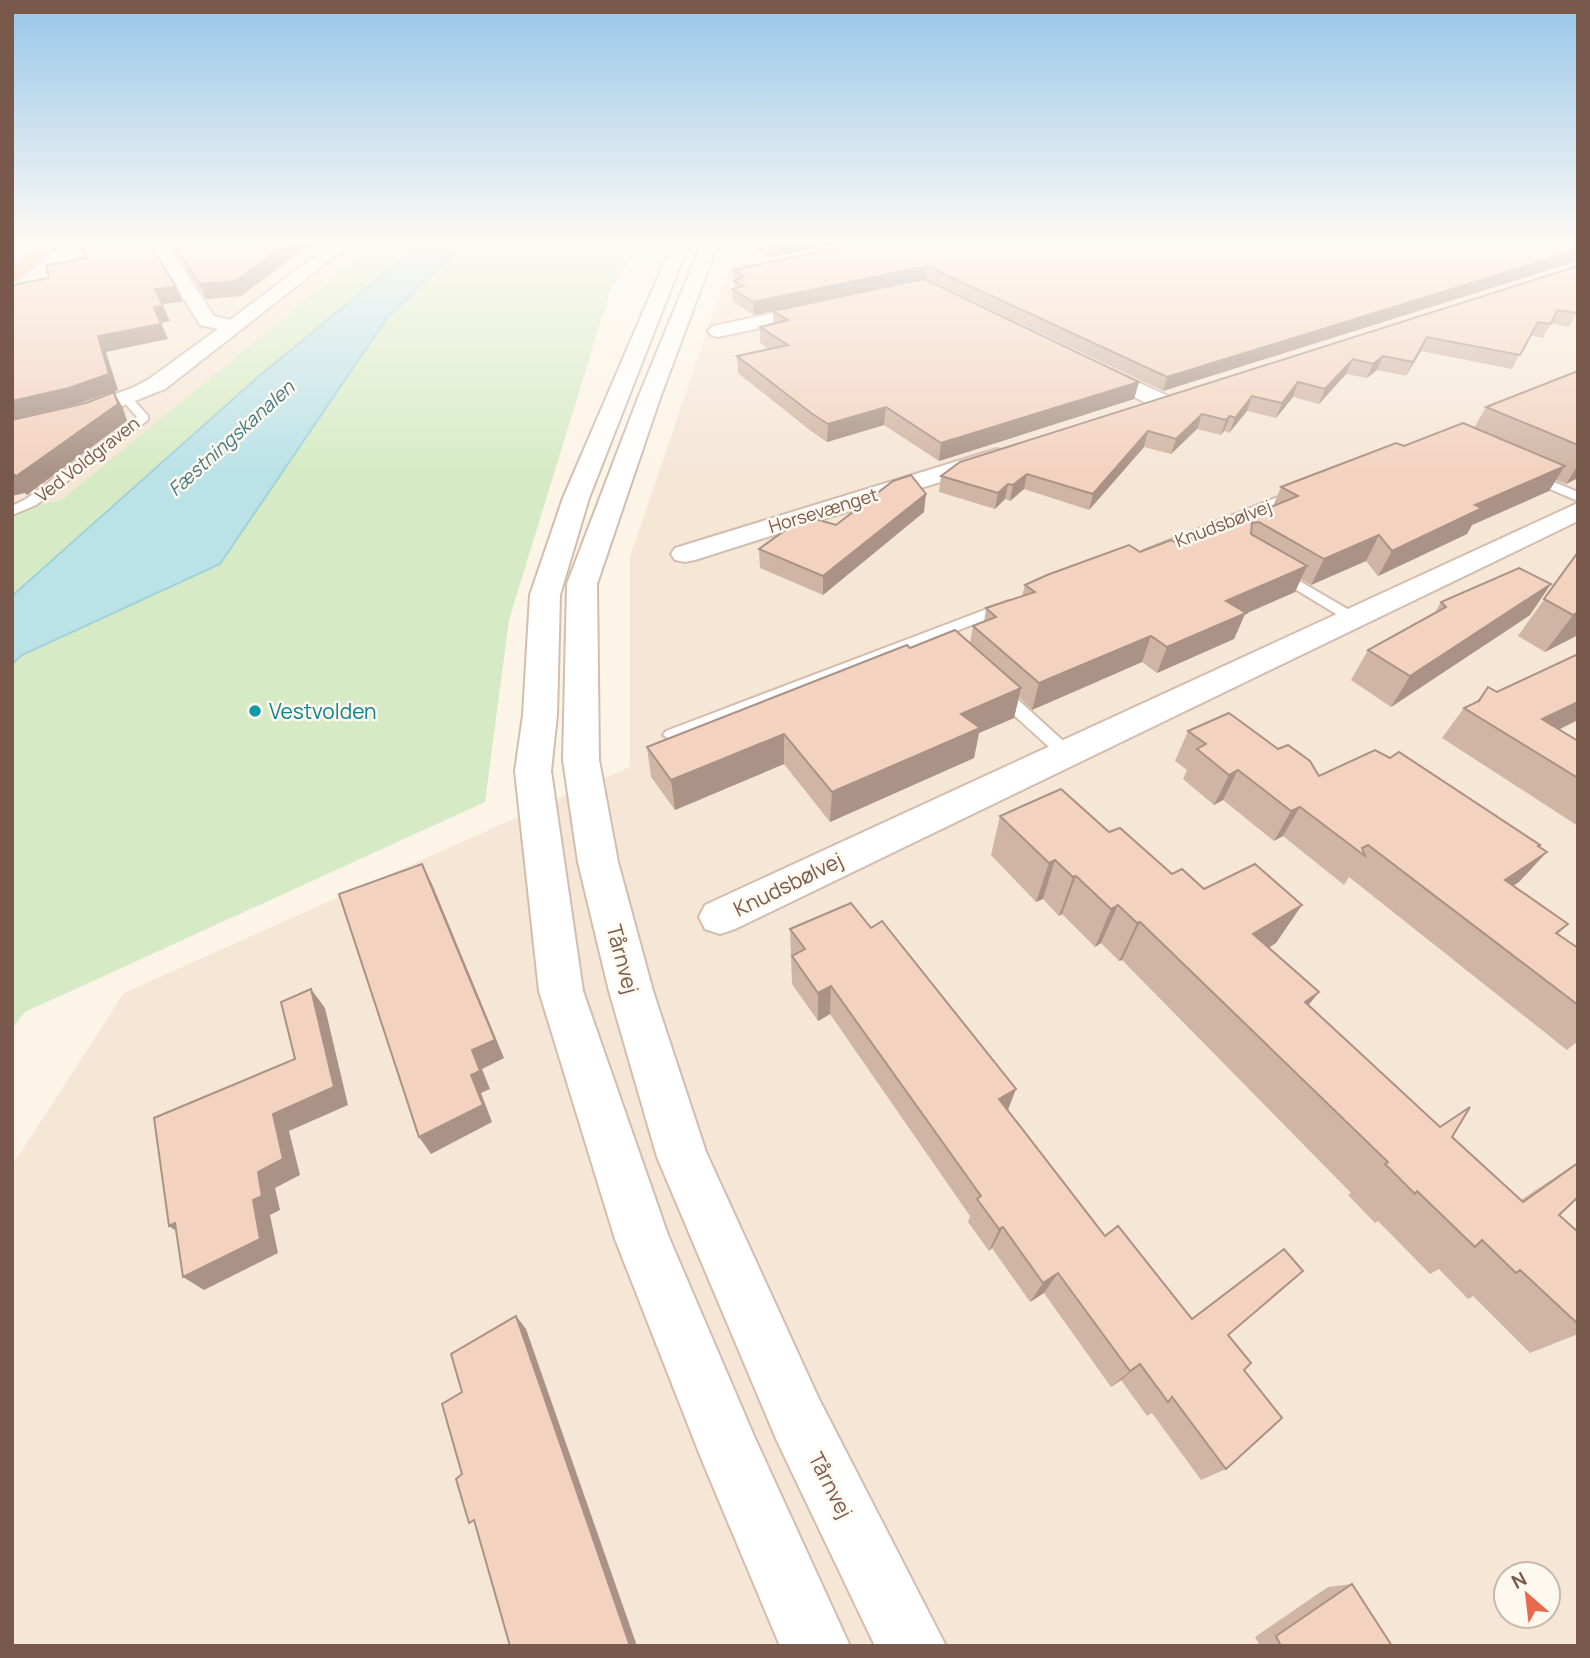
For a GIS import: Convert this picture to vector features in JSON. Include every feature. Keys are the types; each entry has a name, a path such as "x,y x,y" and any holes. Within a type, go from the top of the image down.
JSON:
{"street":[{"path":"205,317 207,321 233,326"},
{"name":"Ved Voldgraven","path":"12,430 87,415 128,400 157,384 245,317"},
{"path":"650,317 576,498 545,595 540,715 533,771 561,991 642,1239 732,1458 815,1646"},
{"name":"Tårnvej","path":"681,317 582,584 582,760 598,862 627,978 682,1157 798,1420 911,1646"},
{"path":"718,331 780,317"},
{"path":"1073,358 1160,401"},
{"path":"1135,409 1184,393"},
{"name":"Horsevænget","path":"685,554 1022,447"},
{"name":"Knudsbølvej","path":"719,917 1577,508"}],"lane":[{"name":"Ved Voldgraven","path":"12,511 31,502 144,418 128,400"},
{"path":"1516,470 1577,508"},
{"name":"Knudsbølvej","path":"1142,554 1306,490"},
{"path":"1259,561 1351,617"},
{"path":"673,735 940,639 1025,599"},
{"path":"985,680 1065,752"}],"shaded area":[{"path":"12,317 284,317 61,500 12,510"},
{"path":"712,317 1578,317 1578,1646 12,1646 12,1166 124,993 630,767 630,557"}],"green space":[{"name":"Vestvolden","path":"284,317 602,317 509,620 485,802 25,1012 12,1029 12,510 61,500"}],"water":[{"name":"Fæstningskanalen","path":"331,317 388,317 220,564 22,655 12,664 12,596 258,377"}],"building":[{"path":"12,317 158,317 161,324 98,336 109,374 69,388 12,401"},
{"path":"784,317 1004,317 1139,382 941,443 886,407 828,424 737,356 788,345 760,327 788,320"},
{"path":"1038,317 1360,317 1167,377"},
{"path":"1416,317 1554,317 1551,324 1538,322 1520,355 1427,337 1413,362 1383,356 1373,364 1353,359 1325,389 1298,382 1282,403 1252,396 1235,418 1230,416 1226,420 1202,414 1176,439 1148,431 1093,494 1027,474 998,493 941,476 960,462"},
{"path":"1578,371 1578,445 1486,407"},
{"path":"114,392 118,404 15,477 12,475 12,420 86,403"},
{"path":"1463,423 1565,466 1475,505 1482,508 1392,551 1379,535 1324,559 1259,522 1252,523 1251,534 1307,566 1226,601 1246,613 1167,647 1151,636 1039,683 973,626 996,617 986,608 1035,592 1025,585 1047,575 1129,545 1140,552 1171,540 1177,543 1202,535 1298,496 1281,487 1396,443 1404,446"},
{"path":"911,475 926,494 823,576 759,549 805,516 836,525 893,481"},
{"path":"1578,552 1578,612 1573,615 1544,599"},
{"path":"1519,568 1551,584 1410,676 1368,650 1446,607 1441,602"},
{"path":"955,630 1021,688 961,714 980,728 832,792 784,734 671,780 647,747 907,645 910,648"},
{"path":"1578,654 1578,702 1542,719 1578,741 1578,778 1464,708 1479,701 1488,687 1497,692"},
{"path":"1229,713 1278,749 1288,745 1310,761 1319,776 1375,750 1390,758 1399,752 1540,845 1538,846 1547,852 1505,880 1568,924 1556,933 1578,948 1578,1005 1368,845 1362,848 1365,856 1300,807 1291,811 1238,770 1229,775 1197,749 1206,744 1188,731"},
{"path":"1061,789 1109,832 1120,828 1172,874 1182,869 1204,889 1255,864 1302,905 1253,934 1319,992 1305,1002 1440,1127 1470,1107 1452,1137 1523,1202 1578,1163 1578,1197 1559,1215 1578,1232 1578,1324 1520,1270 1516,1273 1482,1240 1475,1247 1417,1191 1415,1194 1385,1164 1388,1162 1140,922 1137,923 1118,905 1111,909 1055,860 1049,863 1000,816"},
{"path":"422,864 495,1040 472,1050 480,1071 471,1075 483,1105 419,1137 339,894"},
{"path":"851,903 871,928 882,921 1016,1089 999,1099 1105,1236 1118,1226 1192,1319 1284,1249 1303,1271 1228,1335 1251,1363 1244,1370 1282,1418 1226,1469 1172,1397 1168,1402 1140,1364 1130,1371 1058,1273 1043,1283 1003,1227 999,1229 977,1199 981,1196 831,986 818,993 792,956 805,949 790,929"},
{"path":"311,989 334,1087 273,1114 283,1159 258,1172 262,1196 253,1200 260,1239 183,1277 175,1223 169,1226 154,1118 295,1059 281,1002"},
{"path":"516,1316 630,1646 510,1646 474,1520 469,1523 456,1479 462,1474 442,1404 462,1392 451,1354"},
{"path":"1352,1584 1392,1646 1281,1646 1276,1636"}],"place":[{"name":"Vestvolden","path":"255,711"}]}
